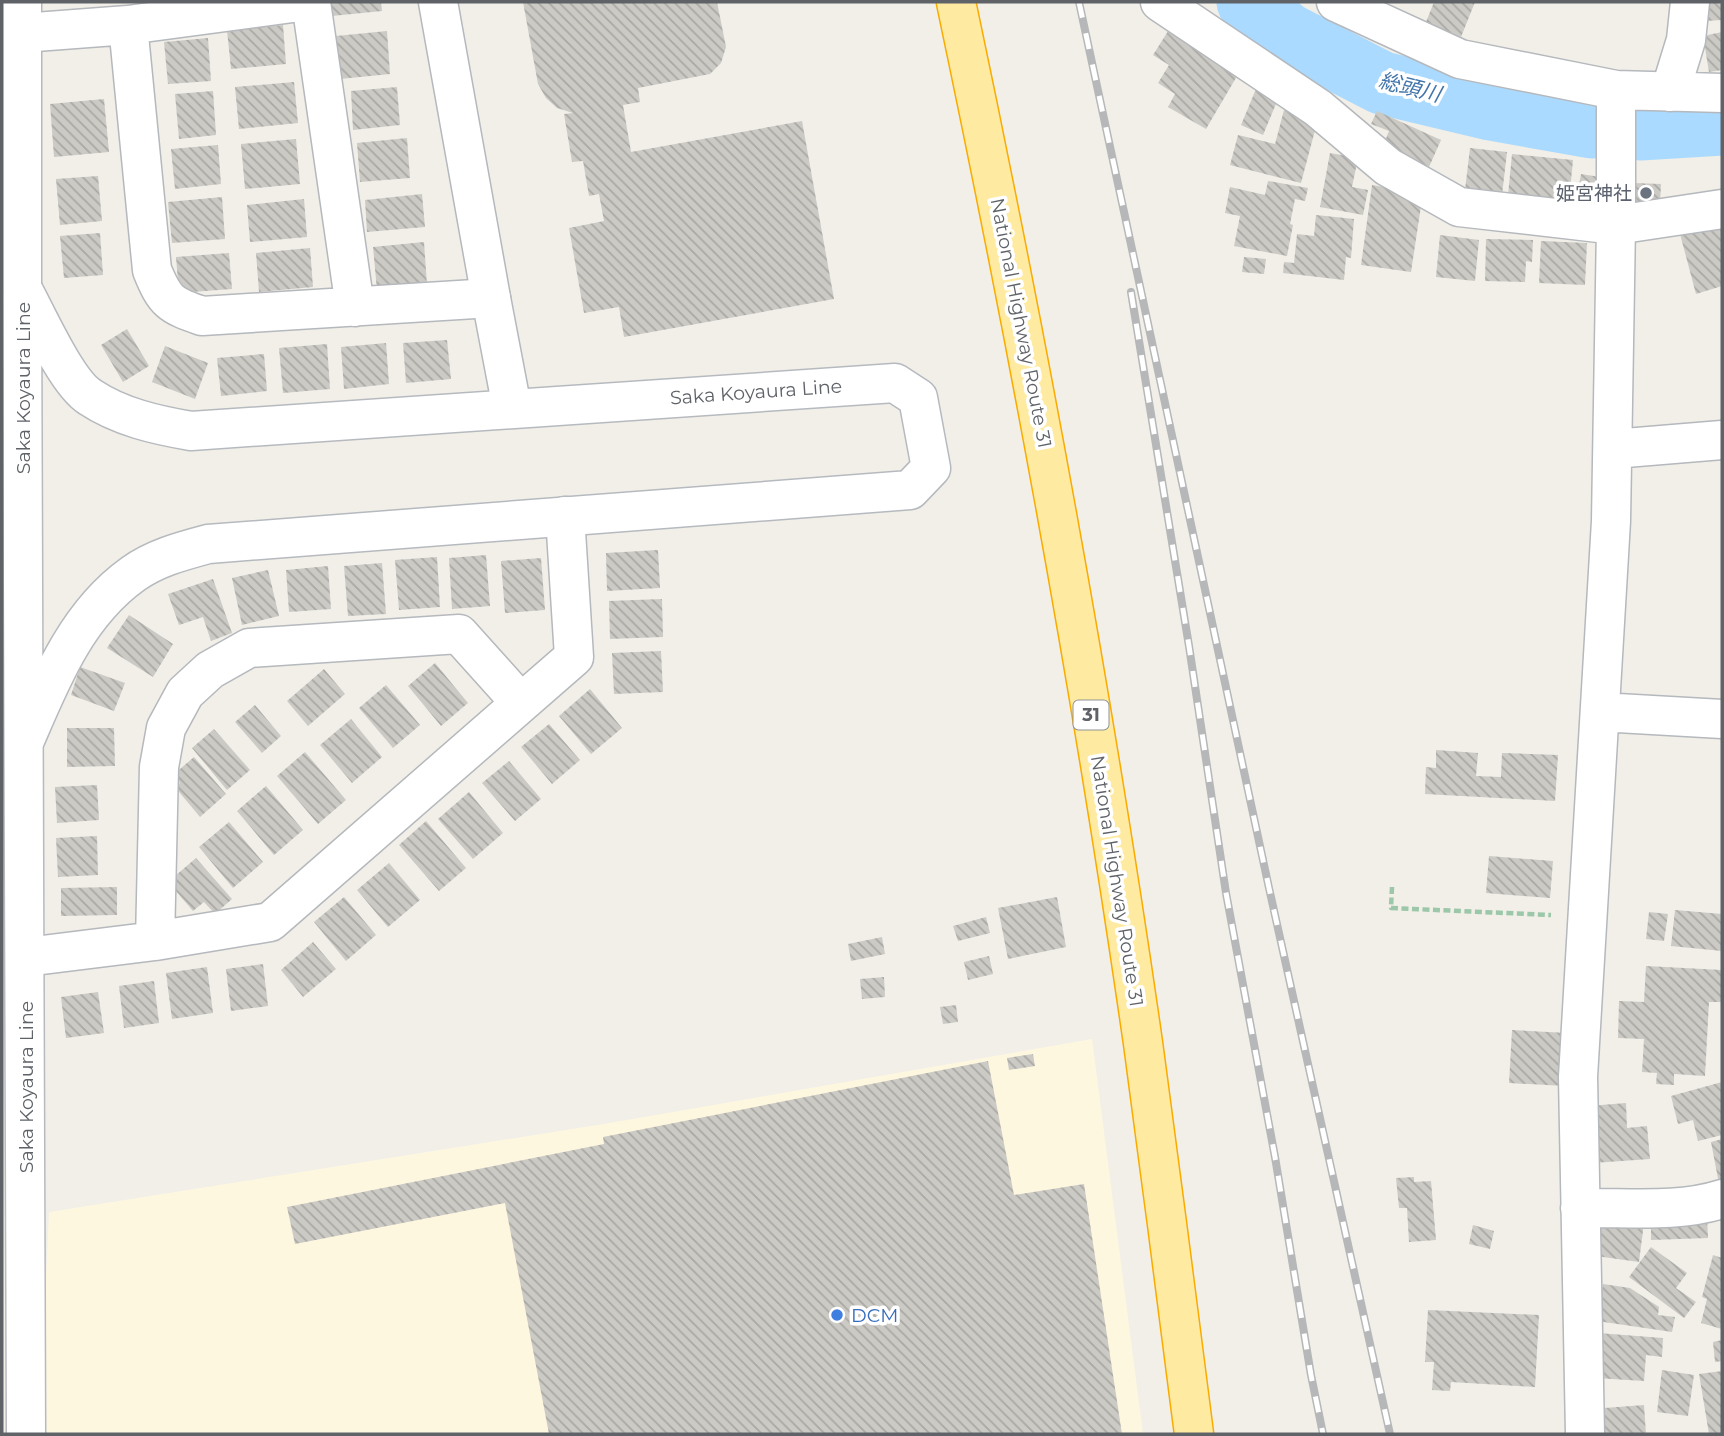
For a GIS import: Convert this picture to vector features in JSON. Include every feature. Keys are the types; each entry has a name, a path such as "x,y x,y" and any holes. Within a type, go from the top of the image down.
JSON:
{"highway":[{"name":"National Highway Route 31","path":"956,2 1013,270 1085,680 1143,1043 1194,1434"}],"street":[{"path":"22,288 12,241 22,18 128,25 300,2"},
{"path":"311,2 355,307"},
{"path":"438,2 512,408"},
{"path":"1160,2 1318,108 1388,167 1459,207 1616,225 1722,209"},
{"path":"1336,2 1460,60 1616,90 1722,93"},
{"path":"1670,92 1686,40 1689,2"},
{"path":"128,25 152,270 161,293 177,308 202,316 491,299"},
{"path":"1585,1434 1578,1077 1611,521 1616,90"},
{"name":"Saka Koyaura Line","path":"22,288 64,367 88,396 152,425 191,431 895,383 918,398 932,468 909,490 208,544 171,554 134,573 102,602 55,670 25,740"},
{"name":"Saka Koyaura Line","path":"22,288 26,1434"},
{"path":"1613,449 1722,440"},
{"path":"26,957 155,941 270,922 574,657 565,516"},
{"path":"155,941 159,767 166,728 184,693 209,670 250,648 459,634 521,703"},
{"path":"1600,712 1722,719"},
{"path":"1580,1208 1679,1207 1708,1204 1722,1199"}],"path":[{"path":"1392,887 1391,908 1588,917"}],"shaded area":[{"path":"1092,1039 1143,1434 39,1434 49,1212 610,1123"}],"building":[{"path":"331,2 381,2 382,11 332,16"},
{"path":"523,2 717,2 726,47 721,63 710,74 638,88 640,102 623,105 631,152 802,121 834,299 624,337 619,307 584,313 569,228 604,221 599,194 589,196 583,161 572,162 564,114 573,113 557,108 546,98 538,84"},
{"path":"1434,2 1475,2 1461,37 1426,22"},
{"path":"1705,2 1722,2 1722,20 1706,21"},
{"path":"283,25 286,64 231,69 227,30"},
{"path":"1170,28 1240,71 1206,129 1168,107 1175,94 1158,83 1169,65 1153,55"},
{"path":"387,31 390,74 340,79 336,36"},
{"path":"1722,32 1722,70 1709,72 1703,36"},
{"path":"208,38 211,81 168,84 164,42"},
{"path":"294,82 298,123 239,129 235,87"},
{"path":"397,87 400,125 353,130 351,91"},
{"path":"1256,89 1278,99 1263,135 1241,125"},
{"path":"213,91 216,135 179,139 175,94"},
{"path":"104,99 109,152 54,157 50,104"},
{"path":"1284,110 1318,119 1301,183 1230,165 1238,135 1275,144"},
{"path":"1377,111 1441,140 1429,167 1383,146 1389,131 1371,124"},
{"path":"407,138 410,178 360,182 357,143"},
{"path":"296,139 300,184 245,189 241,144"},
{"path":"218,145 221,184 175,189 171,149"},
{"path":"1470,148 1507,152 1502,195 1465,190"},
{"path":"1330,153 1358,158 1352,187 1368,190 1363,215 1320,207"},
{"path":"1512,154 1573,160 1569,201 1508,195"},
{"path":"1581,174 1600,177 1596,205 1576,201"},
{"path":"98,176 102,221 60,225 56,179"},
{"path":"1268,181 1308,188 1305,201 1295,199 1287,256 1234,246 1240,216 1225,213 1230,187 1265,195"},
{"path":"1634,183 1661,184 1660,203 1633,202"},
{"path":"1372,185 1423,193 1411,272 1361,265"},
{"path":"422,194 425,227 367,232 365,200"},
{"path":"222,197 225,239 172,243 168,202"},
{"path":"304,199 307,237 250,242 247,205"},
{"path":"1316,215 1354,219 1351,258 1346,257 1344,280 1283,273 1284,262 1294,263 1297,234 1314,236"},
{"path":"1722,222 1722,286 1696,294 1680,234"},
{"path":"100,233 103,275 64,278 60,236"},
{"path":"1440,235 1479,240 1475,281 1436,277"},
{"path":"1486,239 1533,240 1532,262 1526,261 1525,282 1485,281"},
{"path":"1541,241 1587,243 1585,285 1539,283"},
{"path":"424,242 427,285 377,290 373,247"},
{"path":"310,248 313,287 259,292 256,253"},
{"path":"229,253 232,289 179,293 176,257"},
{"path":"1244,257 1266,259 1264,274 1242,272"},
{"path":"127,329 149,366 123,382 101,345"},
{"path":"447,340 451,379 406,383 403,343"},
{"path":"386,343 389,384 344,389 341,347"},
{"path":"327,344 330,389 283,393 279,348"},
{"path":"165,346 208,363 195,399 152,382"},
{"path":"264,354 267,391 221,396 217,358"},
{"path":"658,550 660,588 607,591 606,553"},
{"path":"486,555 490,606 452,609 449,558"},
{"path":"437,557 440,607 399,610 395,560"},
{"path":"541,558 545,610 505,613 501,561"},
{"path":"382,563 386,614 348,616 344,566"},
{"path":"328,566 331,609 289,612 286,570"},
{"path":"268,570 279,616 242,625 232,578"},
{"path":"213,579 232,633 211,641 203,617 179,625 168,594"},
{"path":"662,599 663,637 610,639 609,601"},
{"path":"129,615 173,644 153,677 107,648"},
{"path":"661,651 663,692 614,694 612,653"},
{"path":"435,663 468,703 441,726 408,686"},
{"path":"80,667 125,683 114,711 71,695"},
{"path":"324,669 345,694 308,726 287,701"},
{"path":"386,685 420,725 393,748 359,708"},
{"path":"590,689 622,728 591,754 559,716"},
{"path":"255,705 281,736 262,753 235,722"},
{"path":"351,719 382,757 352,783 320,745"},
{"path":"549,724 580,760 552,784 521,747"},
{"path":"67,728 114,728 115,766 67,767"},
{"path":"214,729 250,770 227,790 192,748"},
{"path":"1436,750 1478,753 1476,776 1501,777 1502,753 1558,755 1555,801 1425,794 1426,767 1436,768"},
{"path":"305,752 346,800 318,824 277,776"},
{"path":"194,757 226,794 200,817 175,787 180,783 173,775"},
{"path":"509,761 541,799 515,821 482,783"},
{"path":"97,785 99,820 57,823 55,787"},
{"path":"266,786 303,830 274,855 237,811"},
{"path":"469,792 503,833 473,859 438,819"},
{"path":"426,821 466,868 439,891 399,845"},
{"path":"229,822 263,862 233,888 199,847"},
{"path":"97,836 98,875 58,877 56,838"},
{"path":"1489,856 1553,861 1550,898 1486,893"},
{"path":"196,858 232,899 215,914 204,902 193,911 168,882"},
{"path":"389,863 420,900 388,927 357,890"},
{"path":"117,887 117,915 61,916 61,888"},
{"path":"344,897 376,935 346,961 314,922"},
{"path":"1057,897 1066,947 1008,959 998,908"},
{"path":"1675,910 1722,914 1722,951 1671,946"},
{"path":"1649,912 1668,914 1664,941 1646,939"},
{"path":"986,917 990,933 958,941 953,926"},
{"path":"882,937 885,954 851,961 848,944"},
{"path":"313,942 336,969 303,997 281,970"},
{"path":"989,956 993,974 968,980 964,962"},
{"path":"263,964 268,1006 231,1011 226,969"},
{"path":"1646,966 1722,970 1722,1002 1709,1002 1705,1076 1674,1074 1674,1085 1656,1084 1657,1073 1642,1072 1644,1039 1618,1038 1619,1001 1644,1002"},
{"path":"207,967 213,1013 172,1019 166,973"},
{"path":"884,977 885,997 862,999 860,979"},
{"path":"154,981 159,1023 124,1028 119,986"},
{"path":"98,992 104,1033 66,1038 61,997"},
{"path":"956,1005 958,1022 943,1024 940,1007"},
{"path":"1512,1030 1568,1033 1565,1086 1509,1083"},
{"path":"1033,1054 1035,1066 1009,1070 1007,1058"},
{"name":"DCM","path":"988,1061 1014,1195 1084,1184 1122,1434 549,1434 505,1203 295,1244 287,1207 604,1144 603,1137"},
{"path":"1722,1082 1722,1135 1698,1141 1693,1120 1678,1124 1671,1096"},
{"path":"1626,1103 1627,1128 1647,1126 1650,1159 1593,1163 1589,1106"},
{"path":"1722,1139 1722,1189 1720,1189 1711,1142"},
{"path":"1414,1177 1414,1182 1431,1181 1436,1240 1409,1242 1407,1208 1399,1208 1396,1178"},
{"path":"1707,1217 1708,1238 1651,1240 1651,1219"},
{"path":"1601,1218 1644,1223 1639,1262 1596,1256"},
{"path":"1473,1225 1494,1231 1490,1249 1469,1244"},
{"path":"1651,1247 1687,1273 1676,1288 1696,1302 1684,1318 1629,1277"},
{"path":"1713,1255 1722,1258 1722,1329 1701,1323 1707,1299 1702,1297"},
{"path":"1603,1284 1630,1288 1659,1307 1658,1315 1675,1317 1672,1332 1597,1321"},
{"path":"1428,1310 1539,1315 1535,1387 1451,1382 1450,1391 1432,1390 1434,1362 1425,1362"},
{"path":"1598,1333 1663,1338 1662,1357 1646,1355 1644,1381 1595,1378"},
{"path":"1722,1340 1722,1361 1715,1362 1713,1342"},
{"path":"1662,1370 1694,1375 1688,1416 1657,1412"},
{"path":"1722,1371 1722,1434 1709,1434 1699,1374"},
{"path":"1644,1405 1646,1434 1593,1434 1591,1409"}],"waterway":[{"name":"総頭川","path":"1248,2 1287,34 1382,83 1491,109 1592,127"},
{"name":"総頭川","path":"1640,129 1722,124"}],"railway":[{"path":"1079,2 1269,888 1390,1434"},
{"path":"1131,292 1226,893 1323,1434"}],"place":[{"name":"姫宮神社","path":"1646,193"},
{"name":"DCM","path":"837,1315"}]}
